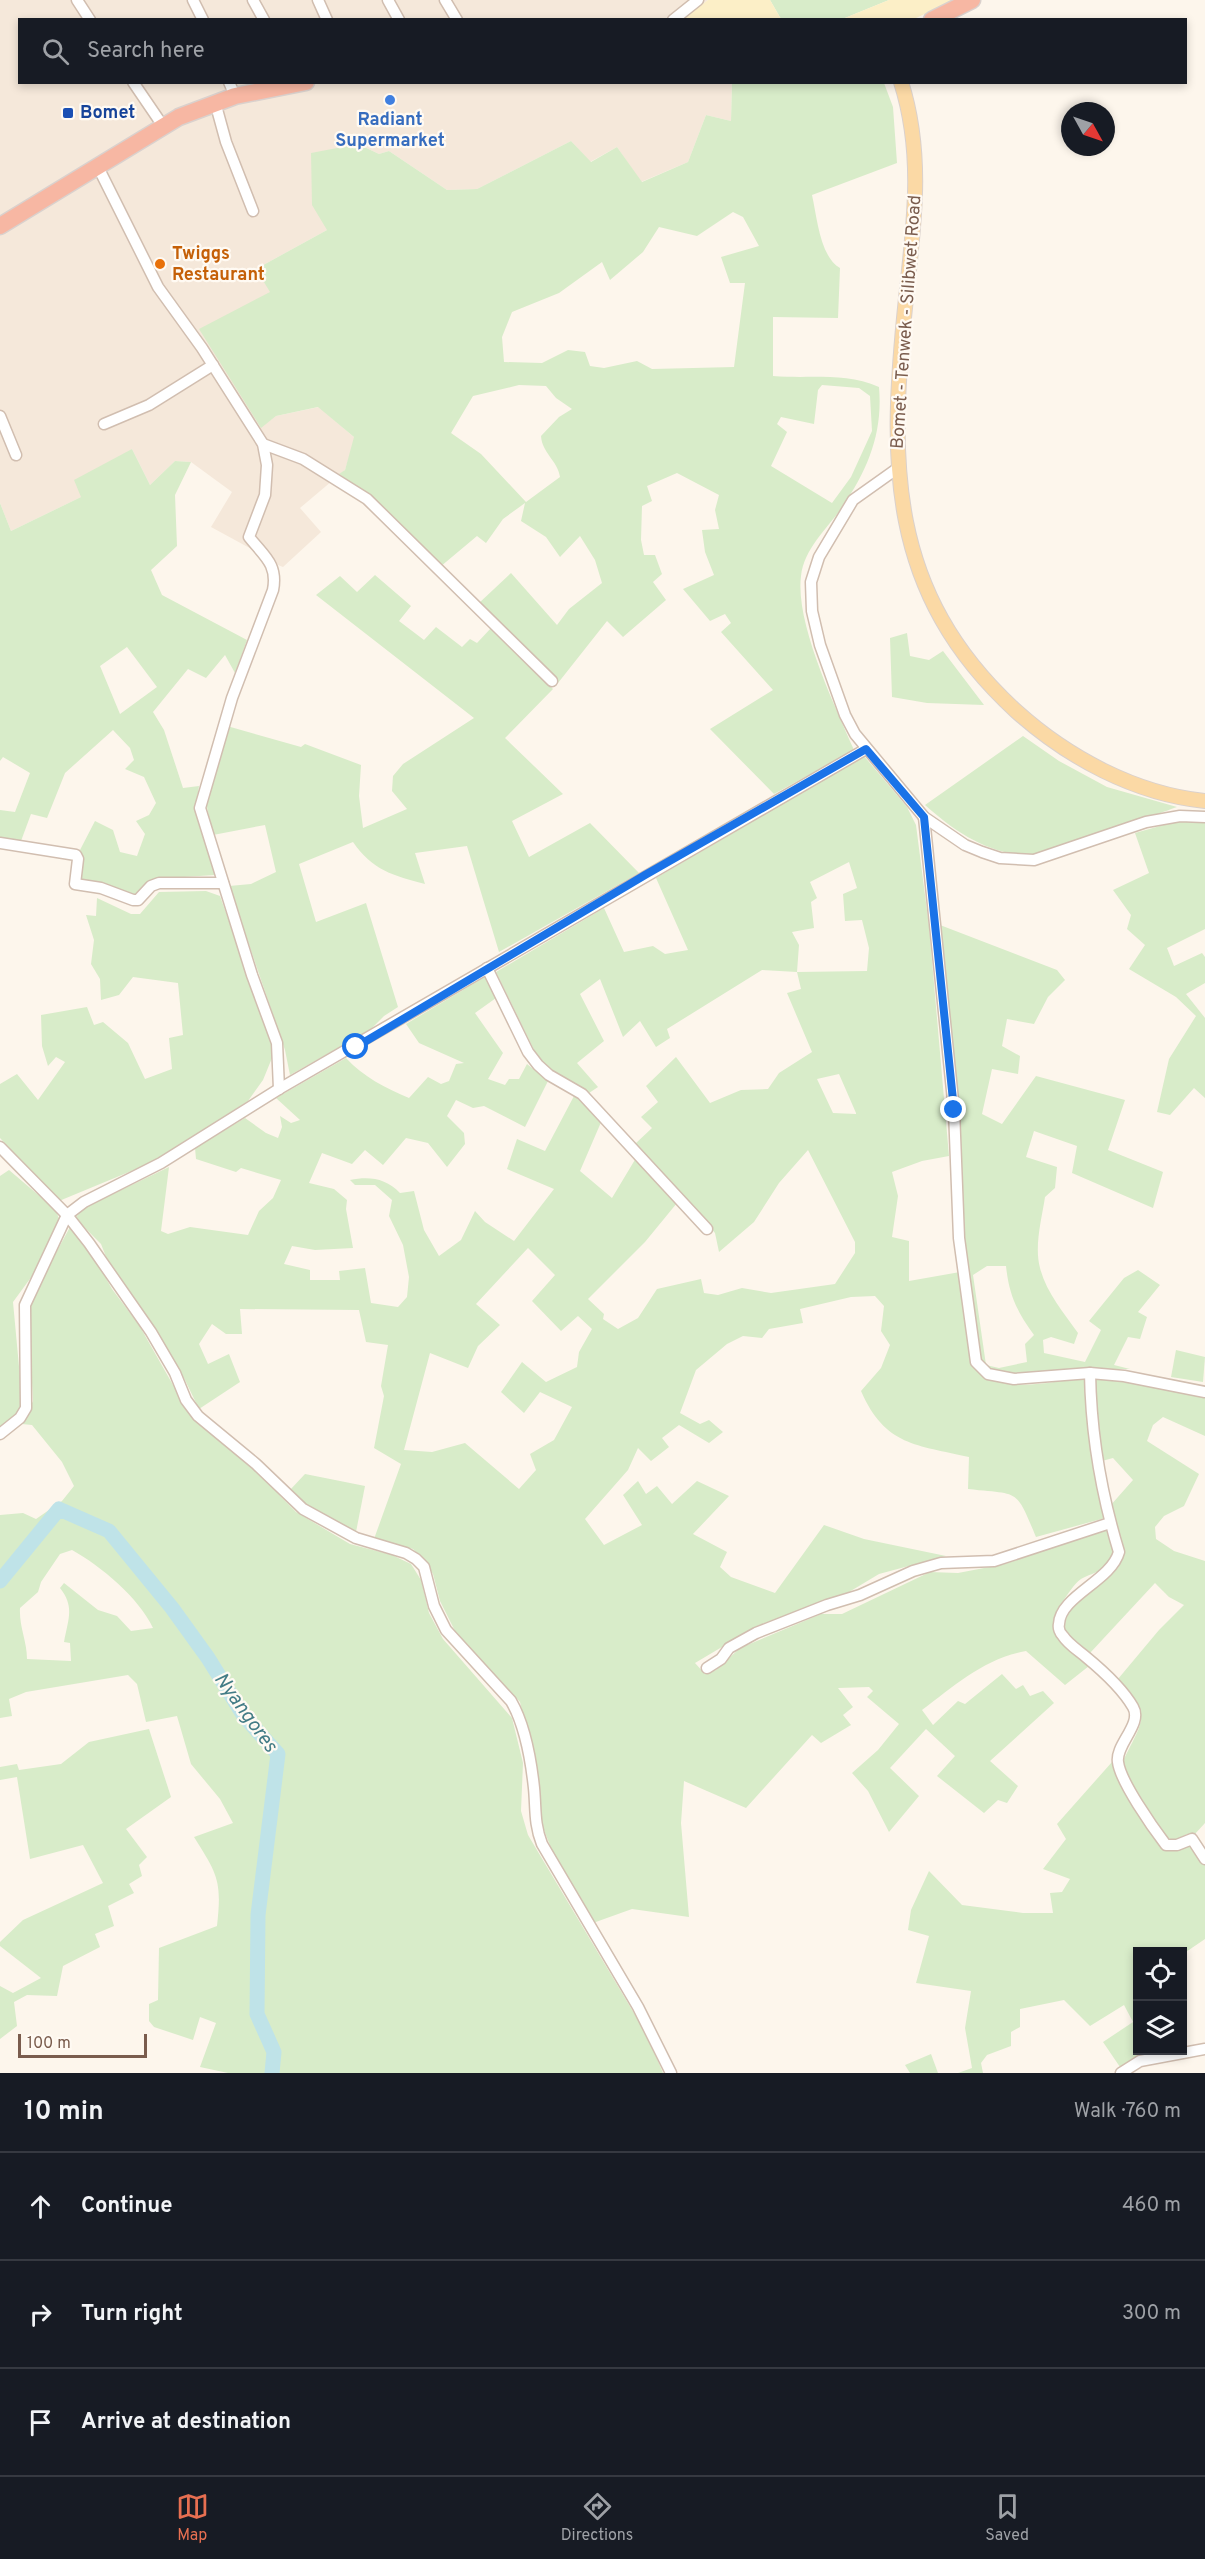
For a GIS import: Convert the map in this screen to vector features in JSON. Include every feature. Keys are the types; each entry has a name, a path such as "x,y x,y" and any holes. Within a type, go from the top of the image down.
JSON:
{"highway":[{"path":"936,18 972,0"},
{"path":"0,226 163,126 215,102 232,89 289,84"}],"main road":[{"name":"Bomet - Tenwek - Silibwet Road","path":"902,84 912,124 917,186 897,411 898,468 904,513 926,588 957,646 980,675 1029,722 1084,760 1133,783 1205,801"}],"street":[{"path":"77,0 89,18"},
{"path":"193,0 202,18"},
{"path":"253,0 263,18"},
{"path":"318,0 326,18"},
{"path":"388,0 398,18"},
{"path":"445,0 456,18"},
{"path":"676,18 698,0"},
{"path":"134,84 163,126"},
{"path":"215,102 226,142 253,211"},
{"path":"98,167 158,287 213,365 263,444 267,465 265,495 249,537 271,561 274,571 273,590 232,698 200,801 202,819 252,975 277,1043 279,1089"},
{"path":"104,424 149,405 213,365"},
{"path":"0,416 16,455"},
{"path":"263,444 303,459 367,499 552,681"},
{"path":"898,468 854,500 819,557 811,582 812,611 820,645 845,715 866,749 924,817 965,845 982,852 1000,858 1034,860 1146,822 1180,816 1205,817"},
{"path":"0,1434 20,1418 26,1408 25,1305 67,1215 84,1202 196,1143 279,1089 866,749"},
{"path":"924,817 954,1110 959,1238 976,1362 988,1374 1014,1379 1090,1373 1124,1376 1205,1392"},
{"path":"0,843 76,855 78,859 75,884 101,888 132,900 138,900 151,886 159,883 223,883"},
{"path":"487,968 528,1052 538,1065 549,1075 582,1094 707,1229"},
{"path":"0,1146 67,1215 94,1250 151,1332 175,1373 186,1400 198,1416 256,1464 303,1509 356,1538 406,1552 424,1566 434,1606 446,1630 511,1701 518,1714 534,1789 535,1821 542,1844 638,2007 671,2073"},
{"path":"1090,1373 1091,1426 1110,1523 1119,1552 1116,1563 1076,1596 1060,1618 1060,1630 1063,1638 1100,1669 1133,1708 1134,1721 1117,1759 1119,1769 1136,1799 1166,1845 1177,1845 1192,1839 1205,1859"},
{"path":"707,1668 721,1659 729,1648 756,1633 827,1605 860,1596 913,1571 941,1563 994,1561 1110,1523"},
{"path":"1121,2073 1140,2061 1205,2049"}],"shaded area":[{"path":"0,0 708,0 686,18 18,18 18,84 732,84 731,121 706,115 688,162 641,182 617,147 590,162 571,141 477,189 447,190 389,151 379,154 358,144 327,230 256,269 271,291 261,427 276,416 319,407 355,438 345,470 300,508 321,532 283,567 278,565 269,552 264,556 211,527 232,492 191,462 175,461 150,485 132,449 81,497 11,531 0,503"}],"green space":[{"path":"770,0 889,0 845,18 780,18"},
{"path":"732,84 884,84 893,107 897,163 812,195 824,246 833,263 840,268 838,318 773,317 773,376 840,378 866,382 879,387 880,404 872,450 860,478 843,506 812,547 801,576 804,617 810,640 827,688 854,750 774,794 710,729 773,690 721,632 731,623 725,614 710,621 683,589 714,575 705,552 702,530 719,529 715,510 719,495 677,473 647,486 652,501 642,506 641,540 644,555 655,555 662,574 653,582 666,600 623,637 607,621 558,683 478,604 511,573 557,625 569,609 602,583 595,560 580,536 560,557 546,537 521,521 525,503 503,519 486,543 477,536 440,567 370,496 339,474 345,470 354,437 318,407 276,416 261,428 199,329 270,292 256,269 327,230 312,205 311,153 358,144 379,154 389,151 447,190 477,189 571,141 591,162 617,147 642,182 688,162 706,115 731,121","holes":["733,212 743,217 759,246 721,257 730,283 745,283 734,367 652,369 637,361 604,368 590,366 585,352 568,350 542,363 504,362 502,337 512,312 559,293 602,262 610,280 643,252 659,227 697,236","519,385 546,386 556,398 572,409 559,417 541,436 544,447 559,471 560,477 526,502 481,454 451,433 473,396","822,385 859,388 870,396 872,431 851,477 832,503 771,466 787,432 777,424 781,417 814,424 818,390"]},
{"path":"132,449 150,485 175,461 191,462 175,495 177,546 151,570 162,595 247,640 235,673 225,655 206,678 188,669 153,712 164,730 183,788 199,786 195,811 215,875 153,879 135,895 100,882 78,882 83,859 80,850 95,821 113,830 120,852 137,856 145,834 136,821 149,815 156,803 144,777 125,769 134,760 130,748 113,730 65,773 47,818 31,814 21,841 0,840 0,810 15,812 30,773 3,757 0,761 0,503 11,531 81,497 74,480","holes":["127,647 157,687 120,714 100,666"]},
{"path":"375,575 411,606 399,621 424,640 436,627 462,647 470,639 477,643 492,627 553,689 505,738 563,794 512,821 529,857 590,823 639,873 499,952 467,846 415,853 425,884 384,870 360,852 353,842 299,864 316,922 366,903 398,1007 384,1016 370,1030 290,1075 285,1050 229,886 251,884 276,872 265,825 213,835 205,798 227,726 301,747 305,744 361,765 359,796 363,828 407,809 392,791 393,776 403,764 474,718 316,595 340,576 357,592"},
{"path":"907,633 910,656 929,660 943,651 984,705 927,703 892,697 890,638"},
{"path":"1023,736 1059,761 1107,787 1177,807 1075,844 1022,855 994,849 969,838 946,823 925,805"},
{"path":"864,756 907,807 916,825 929,926 949,1156 922,1161 892,1172 898,1196 892,1237 909,1241 909,1281 960,1272 970,1356 978,1370 989,1378 1020,1385 1085,1378 1105,1518 1036,1537 1024,1509 1014,1496 968,1489 969,1457 904,1440 881,1423 870,1409 861,1391 881,1368 890,1345 881,1331 884,1306 875,1296 851,1297 800,1309 803,1323 769,1329 762,1338 743,1336 727,1344 696,1370 680,1413 700,1424 709,1420 723,1432 709,1443 679,1425 662,1438 669,1447 651,1461 638,1448 628,1470 585,1519 604,1545 642,1525 623,1495 638,1481 646,1494 657,1486 672,1504 697,1481 729,1496 693,1534 727,1552 720,1567 731,1577 775,1593 824,1525 864,1539 946,1556 879,1574 849,1592 759,1625 695,1663 705,1674 716,1670 740,1648 821,1614 842,1614 930,1572 958,1573 1005,1564 1106,1529 1114,1552 1110,1564 1081,1579 1069,1592 1056,1612 1053,1622 1058,1638 1089,1666 1065,1685 1026,1651 984,1666 922,1710 933,1725 958,1701 965,1704 1002,1674 1016,1689 1023,1685 1030,1696 1043,1691 1054,1703 990,1761 1018,1786 1007,1803 998,1800 984,1813 937,1776 955,1756 926,1729 890,1768 919,1796 889,1832 868,1791 852,1773 878,1750 899,1724 867,1697 873,1691 869,1687 838,1688 853,1707 843,1715 851,1725 821,1743 812,1735 746,1808 684,1781 681,1823 689,1917 632,1909 593,1923 551,1848 539,1817 540,1786 520,1702 456,1633 440,1601 433,1574 424,1560 413,1549 374,1539 401,1464 374,1448 384,1396 381,1386 388,1345 366,1342 359,1310 240,1309 242,1334 226,1334 212,1324 199,1344 208,1364 229,1354 240,1382 199,1409 184,1378 119,1277 110,1267 101,1244 75,1218 84,1208 169,1167 161,1231 168,1234 190,1227 248,1235 259,1211 273,1198 281,1180 241,1168 236,1172 196,1159 195,1148 245,1118 266,1133 278,1138 282,1127 280,1116 291,1123 300,1120 276,1098 346,1058 367,1076 409,1098 428,1077 441,1084 449,1081 456,1064 464,1063 419,1043 406,1024 485,977 496,998 475,1013 503,1053 488,1079 505,1085 509,1079 519,1079 527,1064 548,1081 525,1127 484,1106 473,1108 456,1100 447,1116 464,1133 465,1144 447,1167 428,1143 406,1138 383,1165 365,1150 352,1164 322,1153 309,1183 334,1189 347,1200 346,1209 353,1248 315,1250 292,1246 284,1264 310,1270 310,1280 340,1280 339,1271 365,1268 371,1303 398,1307 407,1297 409,1277 403,1245 389,1216 392,1200 375,1185 355,1185 350,1180 357,1179 377,1179 389,1184 400,1193 414,1191 424,1230 439,1256 461,1240 475,1211 485,1222 514,1241 554,1189 507,1169 517,1139 545,1151 574,1096 583,1100 602,1120 580,1171 612,1198 636,1158 677,1203 645,1242 588,1299 604,1314 603,1319 618,1329 638,1318 657,1289 701,1279 704,1293 718,1295 742,1288 771,1293 835,1284 855,1253 855,1242 808,1150 779,1183 754,1222 719,1252 715,1233 635,1144 652,1128 641,1117 658,1102 646,1086 676,1057 710,1103 741,1090 768,1089 779,1073 812,1052 787,993 801,989 797,972 762,970 667,1029 670,1038 656,1047 640,1021 623,1037 600,979 580,994 604,1041 577,1063 598,1087 589,1093 551,1070 536,1054 496,972 604,908 624,952 653,946 665,954 688,950 656,878","holes":["849,862 857,888 843,894 845,921 862,920 869,948 867,971 797,972 799,945 792,932 814,928 811,902 817,898 810,882","839,1074 856,1114 833,1113 817,1079","528,1248 555,1275 532,1301 561,1331 578,1316 592,1329 579,1352 577,1367 546,1382 522,1362 501,1392 524,1413 540,1392 572,1407 554,1440 530,1454 536,1470 519,1489 465,1443 432,1452 404,1450 430,1353 468,1368 478,1346 500,1325 476,1304"]},
{"path":"1178,821 1205,823 1205,929 1167,948 1174,966 1202,953 1205,957 1205,983 1186,994 1205,1018 1205,1098 1194,1088 1170,1115 1157,1112 1169,1059 1196,1016 1176,997 1129,969 1145,945 1127,929 1131,915 1113,890 1149,873 1135,833"},
{"path":"206,891 220,896 273,1045 272,1058 263,1080 248,1101 158,1160 59,1201 0,1138 0,1084 17,1074 38,1100 65,1062 56,1057 48,1066 42,1046 41,1015 87,1007 94,1025 103,1022 128,1043 145,1079 172,1069 169,1038 183,1035 178,983 133,977 119,995 101,1000 100,979 91,964 94,940 86,915 96,916 97,898 131,914 140,914 159,892"},
{"path":"940,925 1057,970 1065,980 1048,997 1034,1024 1007,1019 1002,1046 1020,1056 1018,1074 992,1069 982,1114 1002,1124 1036,1076 1125,1100 1108,1150 1163,1172 1153,1208 1072,1173 1077,1146 1034,1131 1026,1157 1057,1167 1055,1188 1045,1197 1039,1232 1038,1259 1051,1294 1078,1333 1074,1344 1051,1337 1043,1340 1044,1353 1085,1362 1101,1330 1089,1321 1124,1278 1138,1270 1160,1285 1138,1312 1147,1317 1140,1339 1128,1337 1114,1365 1130,1369 1091,1369 1038,1377 987,1371 981,1363 963,1229 958,1115","holes":["987,1266 1006,1266 1009,1286 1015,1303 1034,1335 1025,1344 1027,1362 999,1368 986,1365 973,1275"]},
{"path":"9,1170 56,1210 59,1219 32,1276 13,1302 21,1388 20,1408 16,1417 0,1429 0,1176"},
{"path":"70,1227 94,1257 112,1289 139,1325 190,1415 246,1461 296,1512 350,1544 392,1555 411,1564 421,1580 429,1613 443,1639 512,1718 523,1763 521,1811 528,1835 647,2035 663,2073 228,2073 200,2067 216,2023 200,2017 193,2040 154,2027 149,2021 149,2004 158,2000 159,1948 217,1926 219,1898 216,1879 194,1837 233,1823 220,1799 191,1764 177,1716 146,1722 137,1684 128,1675 26,1692 9,1699 12,1716 0,1718 0,1515 23,1513 36,1519 62,1501 74,1486 62,1462 32,1425 22,1424 33,1401 29,1326 32,1297","holes":["72,1550 129,1594 139,1605 153,1628 131,1631 117,1616 98,1610 64,1583 60,1588 69,1607 64,1642 70,1643 71,1661 27,1659 20,1608 38,1592 41,1582 60,1554"]},
{"path":"1176,1350 1205,1357 1203,1382 1171,1377"},
{"path":"1093,1377 1205,1396 1205,1436 1163,1417 1153,1425 1147,1441 1199,1474 1184,1506 1164,1516 1155,1527 1156,1539 1174,1551 1205,1561 1205,1823 1194,1835 1187,1834 1176,1840 1166,1838 1128,1777 1123,1761 1141,1718 1135,1703 1118,1679 1159,1630 1184,1605 1169,1597 1155,1583 1090,1653 1065,1632 1067,1618 1073,1606 1114,1572 1121,1563 1123,1547 1110,1506 1133,1480 1113,1458 1102,1461"},
{"path":"305,1474 365,1486 356,1532 304,1504 290,1490"},
{"path":"149,1729 171,1797 126,1829 147,1857 139,1865 142,1876 129,1884 134,1893 108,1906 114,1926 95,1934 100,1947 63,1966 57,1996 27,1995 14,2002 17,2026 0,2039 0,1986 13,1993 41,1978 0,1946 0,1942 23,1920 103,1883 83,1845 30,1859 17,1777 0,1780 0,1767 17,1764 19,1770 61,1764 89,1742"},
{"path":"1112,1762 1163,1848 1173,1850 1192,1843 1205,1865 1205,1939 1187,1951 1187,1947 1133,1947 1133,2022 1124,2005 1090,2026 1064,2000 1020,2009 1020,2027 1011,2032 1011,2046 987,2055 981,2063 983,2073 958,2073 972,2068 965,2028 971,1991 916,1983 929,1936 908,1930 911,1910 929,1871 962,1905 1023,1913 1053,1913 1050,1893 1062,1892 1070,1879 1043,1869 1066,1839 1057,1824"},
{"path":"1133,2022 1133,2055 1144,2055 1138,2056 1120,2067 1103,2042"},
{"path":"931,2054 938,2073 910,2073 905,2065"}],"sand":[{"path":"708,0 770,0 780,18 684,18"},
{"path":"889,0 954,0 916,18 845,18"}],"waterway":[{"name":"Nyangores","path":"0,1581 59,1509 109,1531 172,1608 208,1658 244,1716 278,1754 258,1915 257,2014 274,2052 272,2073"}],"place":[{"name":"Radiant Supermarket","path":"390,100"},
{"name":"Bomet","path":"68,113"},
{"name":"Twiggs Restaurant","path":"160,264"}],"route":[{"path":"356,1047 645,875 866,749 924,817 954,1110"}]}
